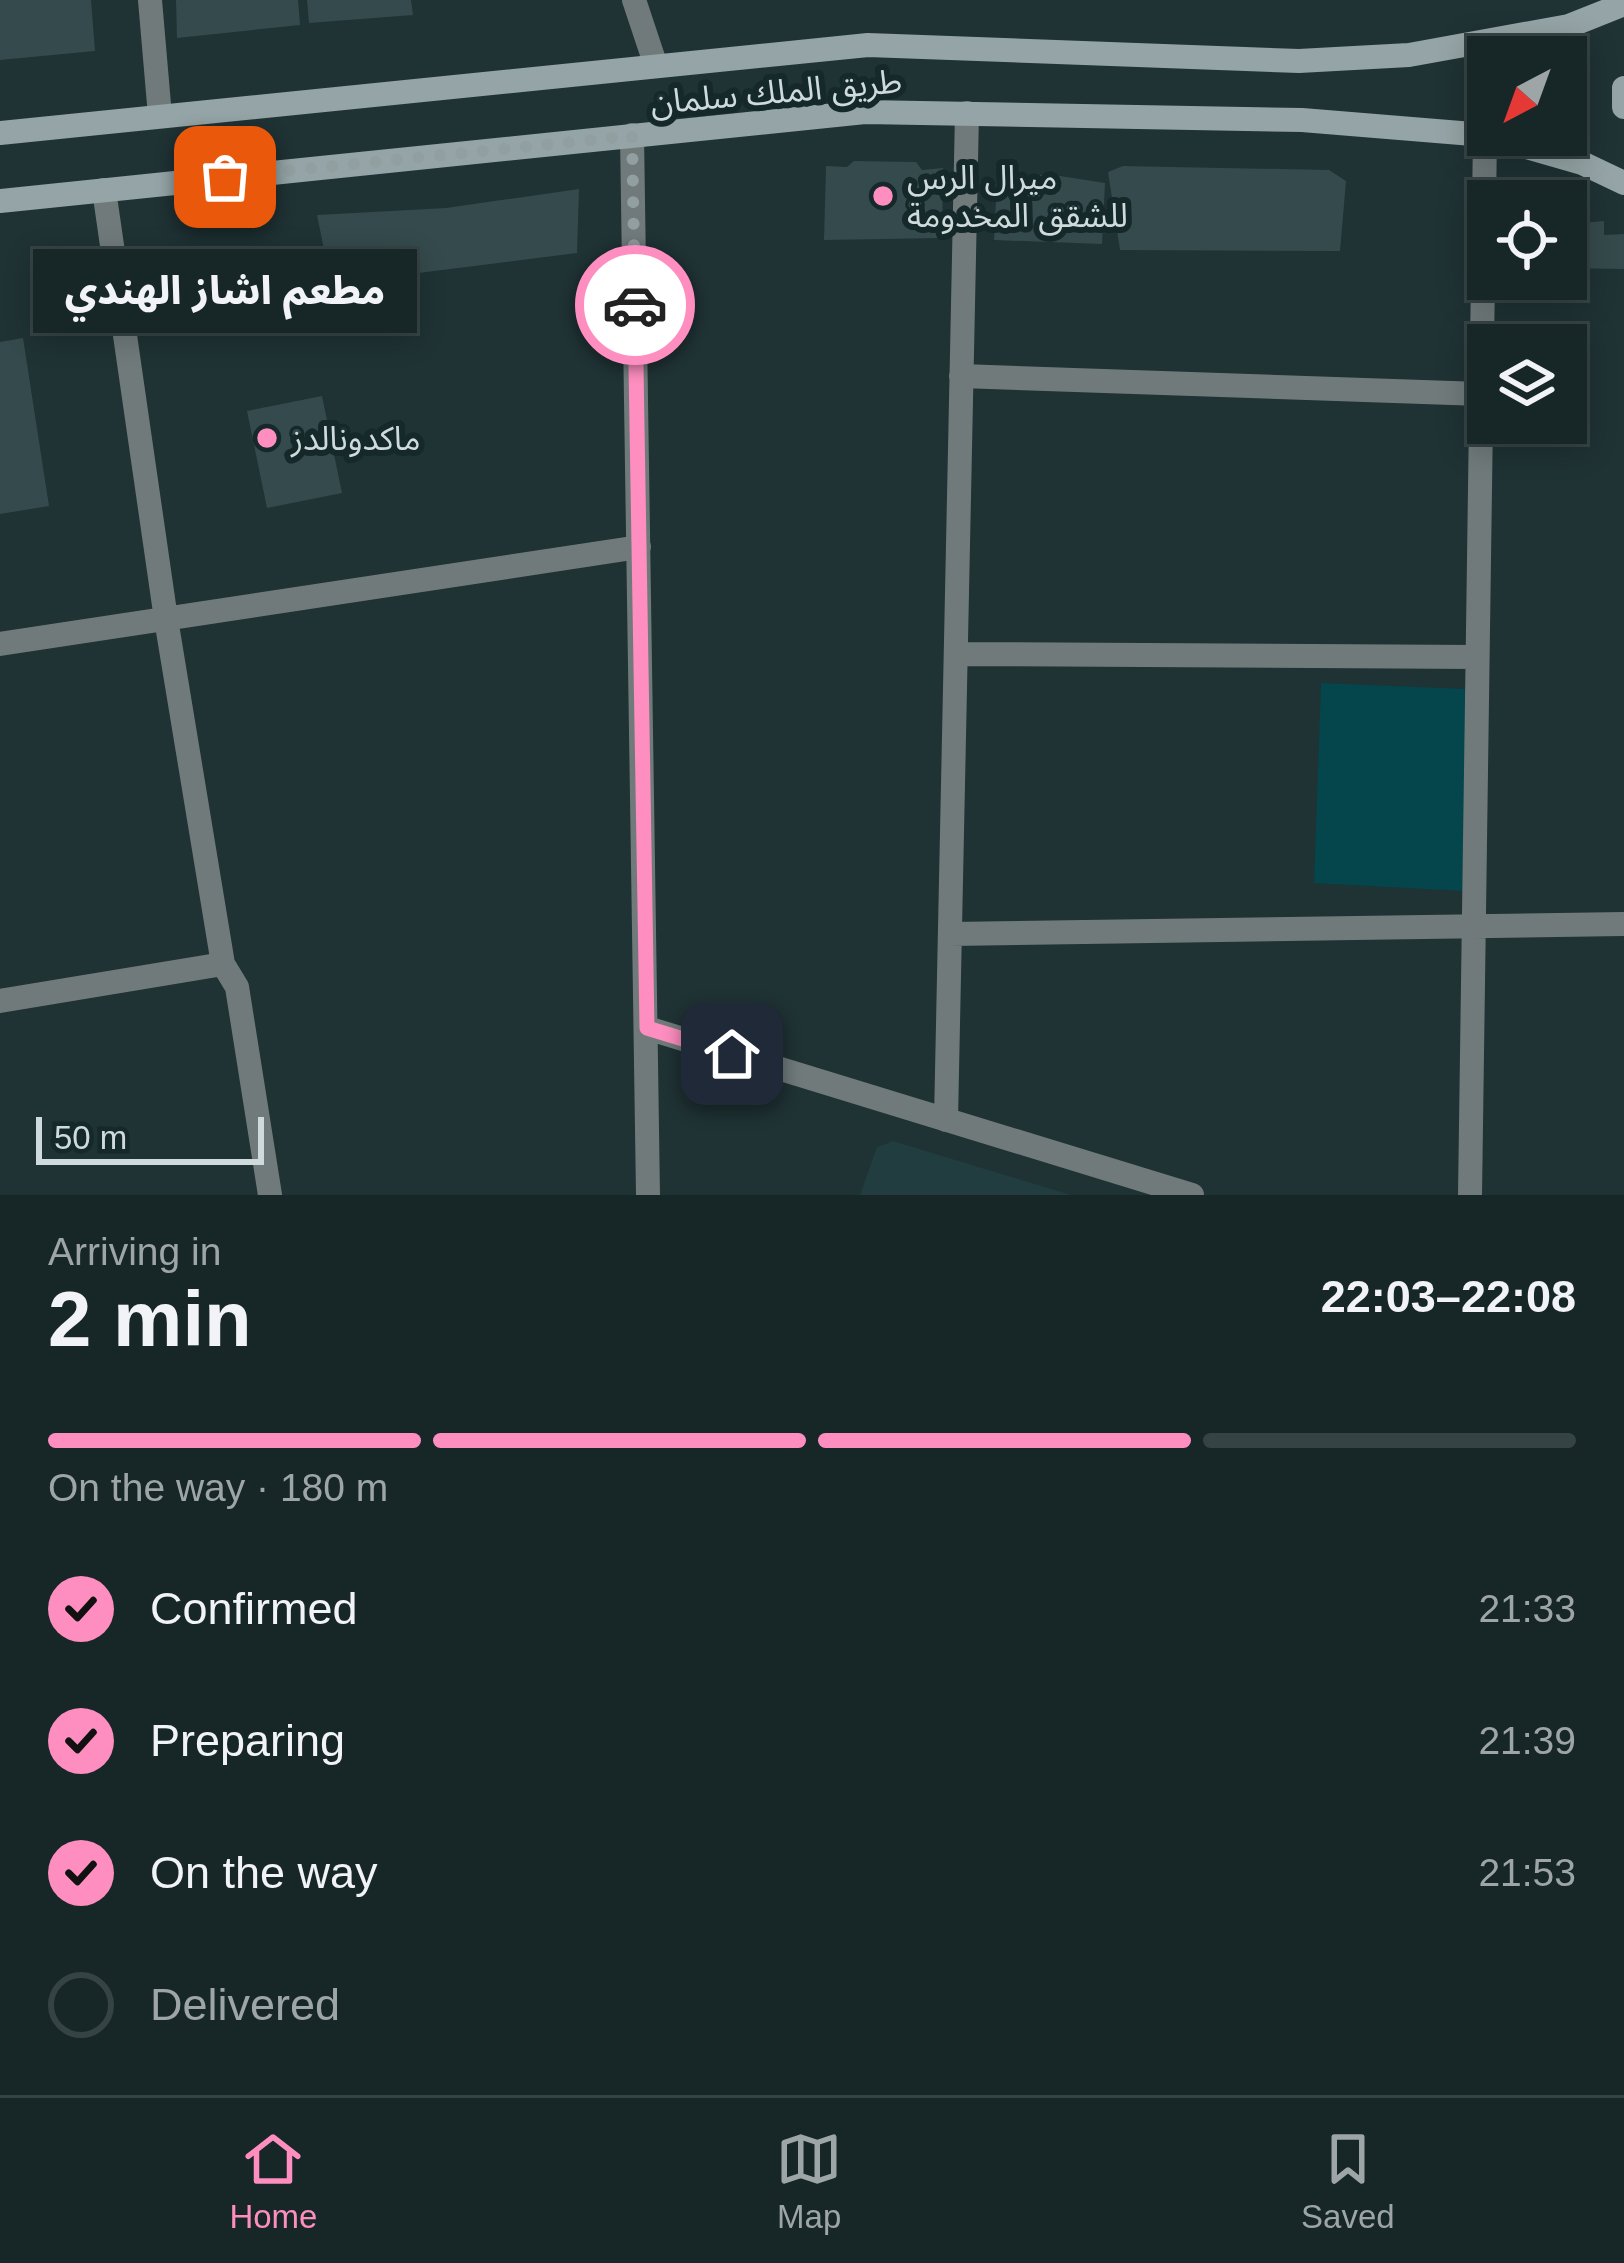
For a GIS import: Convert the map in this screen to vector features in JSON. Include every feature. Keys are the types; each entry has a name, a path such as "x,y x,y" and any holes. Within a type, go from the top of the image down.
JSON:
{"main road":[{"name":"طريق الملك سلمان","path":"0,134 868,45 1299,61 1409,56 1569,26 1624,4"},
{"path":"1624,88 1624,107"},
{"name":"طريق الملك سلمان","path":"0,201 865,112 1302,120 1467,134"},
{"name":"طريق الملك سلمان","path":"1558,156 1624,183"}],"street":[{"path":"150,0 160,116"},
{"path":"634,0 656,66"},
{"path":"946,1120 967,113"},
{"path":"632,136 648,1195"},
{"path":"1482,324 1485,156"},
{"path":"104,190 166,619 223,964 237,988 271,1195"},
{"path":"962,376 1467,394"},
{"path":"1469,1195 1480,444"},
{"path":"0,644 639,548"},
{"path":"956,655 1478,657"},
{"path":"950,934 1624,924"},
{"path":"0,1001 223,964"},
{"path":"647,1028 1192,1195"}],"shaded area":[{"path":"1321,683 1467,689 1464,891 1314,883"},
{"path":"893,1141 1071,1195 860,1195 877,1147"}],"building":[{"path":"0,0 91,0 95,51 0,60"},
{"path":"176,0 298,0 300,25 177,38"},
{"path":"307,0 411,0 413,15 309,23"},
{"path":"854,161 916,162 922,170 943,168 942,238 824,240 826,166 847,167"},
{"path":"1123,166 1329,170 1346,181 1340,251 1120,250 1108,172"},
{"path":"1047,174 1105,183 1102,244 994,240 997,181"},
{"path":"579,189 577,253 331,284 317,215 446,208"},
{"path":"1604,221 1604,235 1624,234 1624,269 1587,268 1587,222"},
{"path":"23,338 49,506 0,514 0,342"},
{"path":"322,396 342,493 267,508 247,411"}],"way so far":[{"path":"225,177 632,136 635,305"}],"place":[{"name":"مطعم اشاز الهندي","path":"225,177"},
{"name":"ميرال الرس للشقق المخدومة","path":"883,196"},
{"name":"ماكدونالدز","path":"267,438"}],"route":[{"path":"635,305 647,1028 732,1054"}]}
